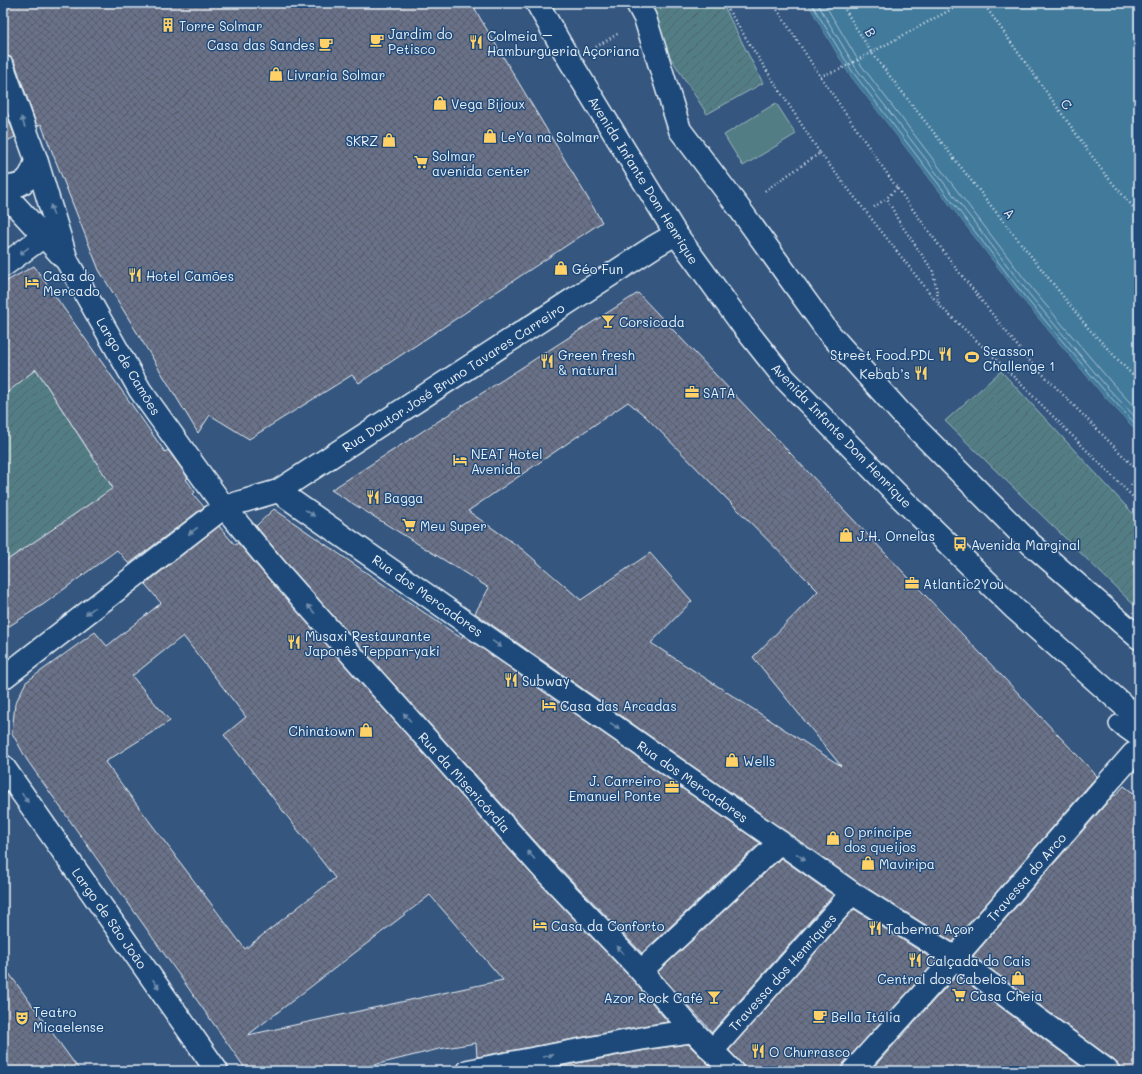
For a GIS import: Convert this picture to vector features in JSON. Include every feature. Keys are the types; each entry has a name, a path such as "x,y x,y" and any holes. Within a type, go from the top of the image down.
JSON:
{"street":[{"name":"Avenida Infante Dom Henrique","path":"537,3 570,61 676,234 743,326 785,379 897,494 1129,722"},
{"path":"637,3 646,18 680,130 740,208 829,333 901,413 1031,544 1139,638"},
{"name":"Largo de Camões","path":"3,67 36,158 67,261 140,390 224,507"},
{"path":"3,186 10,187 21,184 25,181 34,168 36,158"},
{"name":"Largo de Camões","path":"3,192 67,261"},
{"name":"Rua Doutor.José Bruno Tavares Carreiro","path":"224,507 278,491 649,250 676,234"},
{"path":"3,266 44,236"},
{"name":"Rua dos Mercadores","path":"278,491 852,894 955,958 1108,1071"},
{"path":"3,678 224,507"},
{"name":"Rua da Misericórdia","path":"224,507 275,568 363,668 543,869 641,971 693,1031 732,1071"},
{"name":"Travessa do Arco","path":"853,1071 955,958 1136,746"},
{"name":"Largo de São João","path":"3,766 217,1071"},
{"path":"641,971 780,842"},
{"name":"Travessa dos Henriques","path":"712,1051 852,894"},
{"path":"468,1071 650,1036 693,1031"}],"lane":[{"path":"1129,722 1136,746"}],"path":[{"path":"724,3 820,153 939,305 1003,366 1139,503"},
{"path":"773,3 820,76 897,188 955,267 1027,358 1139,472"},
{"name":"B","path":"841,3 871,52"},
{"path":"820,76 838,70 963,3"},
{"name":"C","path":"983,3 1104,173 1139,214"},
{"name":"A","path":"871,52 1089,329 1139,382"},
{"path":"740,208 820,153"},
{"path":"874,208 897,188"},
{"path":"887,198 898,220 933,271 939,305"},
{"path":"1131,485 1139,476"}],"green space":[{"path":"637,3 722,3 763,83 707,114 645,18"},
{"path":"776,103 796,134 743,166 724,135"},
{"path":"36,369 113,489 3,563 3,395"},
{"path":"1001,371 1139,520 1139,610 945,421"}],"water":[{"path":"807,3 1139,3 1139,434 1100,392 1022,299 848,73"}],"pier":[{"path":"805,3 807,3 848,73 1022,299 1100,392 1139,434 1139,436 1098,393 1020,301 847,75"}],"building":[{"path":"3,3 472,3 602,222 359,383 352,375 249,439 210,415 198,433 99,270 41,124 37,126 15,63 11,57 3,55"},
{"path":"3,104 15,137 3,143"},
{"path":"34,266 165,452 168,450 188,478 186,479 195,492 193,494 204,507 129,564 117,550 44,604 3,630 3,563 113,488 36,369 3,396 3,283"},
{"path":"638,293 1097,776 953,942 859,883 475,613 489,588 331,490","holes":["628,402 645,416 818,591 753,657 841,766 651,643 692,601 650,553 581,600 522,549 468,511"]},
{"path":"274,509 461,638 463,635 760,843 642,953 552,860 284,560 256,526"},
{"path":"219,526 235,545 238,543 534,877 632,979 668,1022 477,1057 476,1043 439,1049 350,1071 247,1071 27,760 12,733 15,704 26,682 95,632 107,646 161,603 145,584","holes":["183,636 246,717 224,735 335,878 245,949 105,762 170,721 132,676","430,895 503,980 248,1035"]},
{"path":"1124,786 1139,797 1139,1071 1120,1071 1119,1066 1115,1061 973,956 1114,795 1115,796"},
{"path":"781,858 833,895 712,1032 658,972"},
{"path":"854,909 936,961 844,1063 841,1071 744,1071 741,1063 729,1050"},
{"name":"Teatro Micaelense","path":"3,965 80,1071 3,1071"},
{"path":"957,975 1087,1071 870,1071"},
{"path":"688,1044 715,1071 536,1071 652,1049"}],"place":[{"name":"Torre Solmar","path":"168,25"},
{"name":"Jardim do Petisco","path":"377,40"},
{"name":"Colmeia – Hamburgueria Açoriana","path":"476,42"},
{"name":"Casa das Sandes","path":"326,44"},
{"name":"Livraria Solmar","path":"276,74"},
{"name":"Vega Bijoux","path":"440,103"},
{"name":"LeYa na Solmar","path":"490,136"},
{"name":"SKRZ","path":"389,140"},
{"name":"Solmar avenida center","path":"421,162"},
{"name":"Géo Fun","path":"561,268"},
{"name":"Hotel Camões","path":"135,275"},
{"name":"Casa do Mercado","path":"32,282"},
{"name":"Corsicada","path":"608,321"},
{"name":"Street Food.PDL","path":"945,354"},
{"name":"Seasson Challenge 1","path":"972,357"},
{"name":"Green fresh & natural","path":"547,361"},
{"name":"Kebab’s","path":"921,373"},
{"name":"SATA","path":"692,392"},
{"name":"NEAT Hotel Avenida","path":"460,460"},
{"name":"Bagga","path":"373,497"},
{"name":"Meu Super","path":"409,525"},
{"name":"J.H. Ornelas","path":"846,535"},
{"name":"Avenida Marginal","path":"960,544"},
{"name":"Atlantic2You","path":"912,583"},
{"name":"Musaxi Restaurante Japonês Teppan-yaki","path":"294,642"},
{"name":"Subway","path":"511,680"},
{"name":"Casa das Arcadas","path":"549,705"},
{"name":"Chinatown","path":"366,730"},
{"name":"Wells","path":"732,760"},
{"name":"J. Carreiro Emanuel Ponte","path":"672,787"},
{"name":"O príncipe dos queijos","path":"833,838"},
{"name":"Maviripa","path":"868,863"},
{"name":"Casa da Conforto","path":"540,925"},
{"name":"Taberna Açor","path":"875,928"},
{"name":"Calçada do Cais","path":"915,960"},
{"name":"Central dos Cabelos","path":"1018,978"},
{"name":"Casa Cheia","path":"959,995"},
{"name":"Azor Rock Café","path":"714,997"},
{"name":"Bella Itália","path":"820,1016"},
{"name":"Teatro Micaelense","path":"22,1018"},
{"name":"O Churrasco","path":"758,1051"}]}
